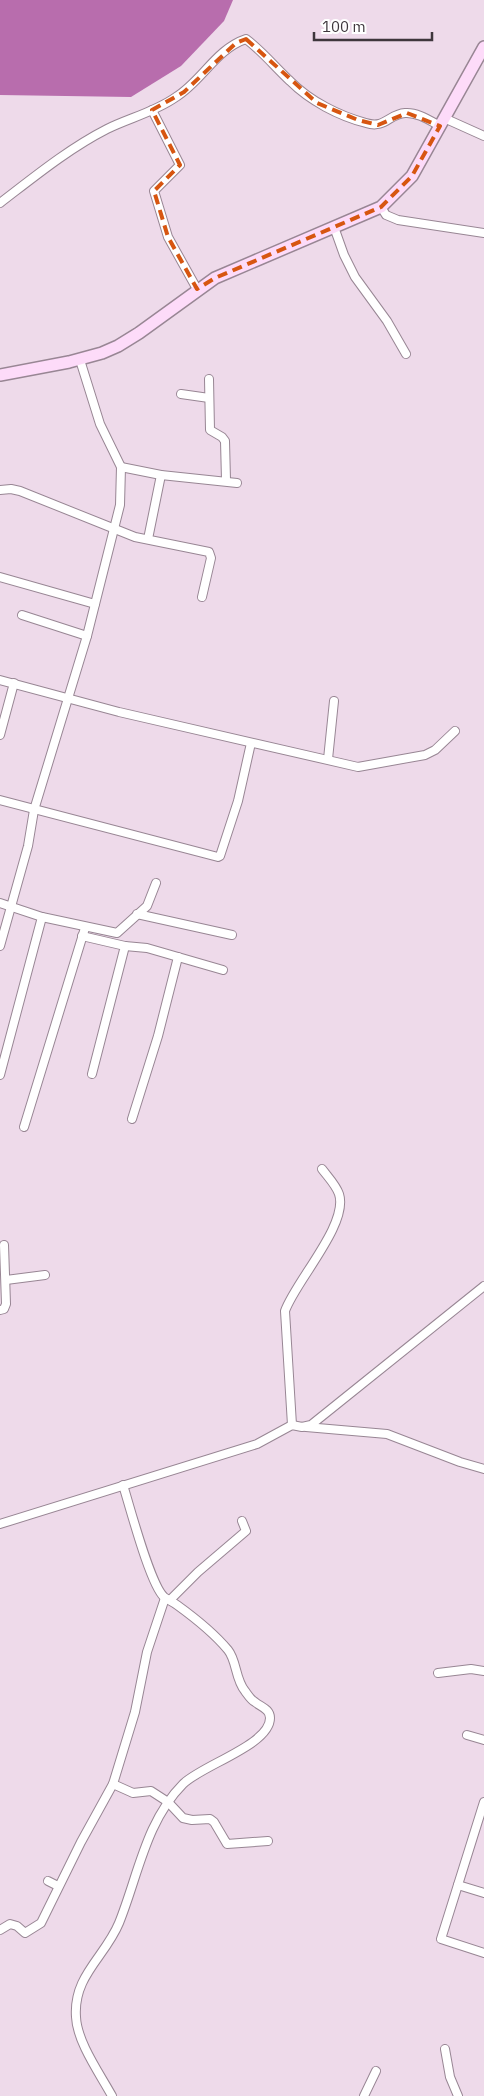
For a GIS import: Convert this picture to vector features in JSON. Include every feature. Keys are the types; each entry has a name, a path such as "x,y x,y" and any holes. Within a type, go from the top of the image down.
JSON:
{"main road":[{"path":"0,375 80,360 118,346 197,289 229,272 381,207 412,176 442,122 480,63 484,47"}],"street":[{"path":"0,203 73,149 108,129 152,110 184,92 222,53 236,43 246,39 292,83 317,103 367,124 384,124 398,115 407,113 484,136"},
{"path":"152,110 180,165 154,191 168,236 197,289"},
{"path":"381,207 390,218 484,233"},
{"path":"334,227 344,255 355,277 387,321 406,354"},
{"path":"0,946 28,846 34,810 87,636 120,506 121,467 100,424 80,360"},
{"path":"209,379 210,430 225,441 226,480"},
{"path":"181,394 209,398"},
{"path":"121,467 161,475 226,480 238,483"},
{"path":"148,539 161,475"},
{"path":"0,490 11,489 20,491 114,530 211,554 202,597"},
{"path":"0,578 95,604"},
{"path":"22,615 87,636"},
{"path":"0,680 67,699 251,743 365,767 425,755 435,750 456,731"},
{"path":"0,735 14,684"},
{"path":"328,759 334,701"},
{"path":"0,800 218,857 238,801 251,743"},
{"path":"0,904 42,917 117,934 147,906 156,883"},
{"path":"137,914 232,935"},
{"path":"0,1075 42,917"},
{"path":"24,1127 85,928"},
{"path":"82,936 125,946 147,948 222,970"},
{"path":"92,1074 125,946"},
{"path":"132,1119 158,1036 178,957"},
{"path":"292,1425 285,1311 293,1294 333,1229 340,1205 337,1188 322,1169"},
{"path":"0,1310 4,1309 6,1304 6,1280 3,1263 4,1245"},
{"path":"6,1280 45,1275"},
{"path":"302,1426 311,1425 484,1286"},
{"path":"0,1524 122,1484 258,1444 292,1425 387,1434 460,1462 484,1469"},
{"path":"112,2096 81,2037 76,2018 78,1991 118,1925 152,1829 168,1802 184,1783 205,1768 246,1748 268,1728 270,1719 270,1714 264,1707 253,1702 242,1687 229,1651 202,1623 168,1599 154,1584 122,1484"},
{"path":"0,1930 10,1924 17,1926 25,1933 41,1923 80,1842 113,1784 135,1712 147,1652 168,1599 246,1531 242,1521"},
{"path":"438,1674 471,1669 484,1671"},
{"path":"467,1735 484,1740"},
{"path":"113,1784 134,1793 152,1791 168,1802 183,1818 192,1820 210,1819 214,1822 227,1844 268,1840"},
{"path":"484,1802 441,1939 484,1953"},
{"path":"48,1881 58,1886"},
{"path":"458,1885 484,1893"},
{"path":"445,2049 450,2077 458,2096"},
{"path":"364,2096 376,2071"}],"highlighted area":[{"path":"246,39 317,103 358,120 378,125 407,113 440,126 412,176 381,207 215,278 197,289 168,237 154,191 180,165 152,110 184,92 236,43"}],"shaded area":[{"path":"0,0 233,0 224,21 181,66 131,97 0,95"}]}
